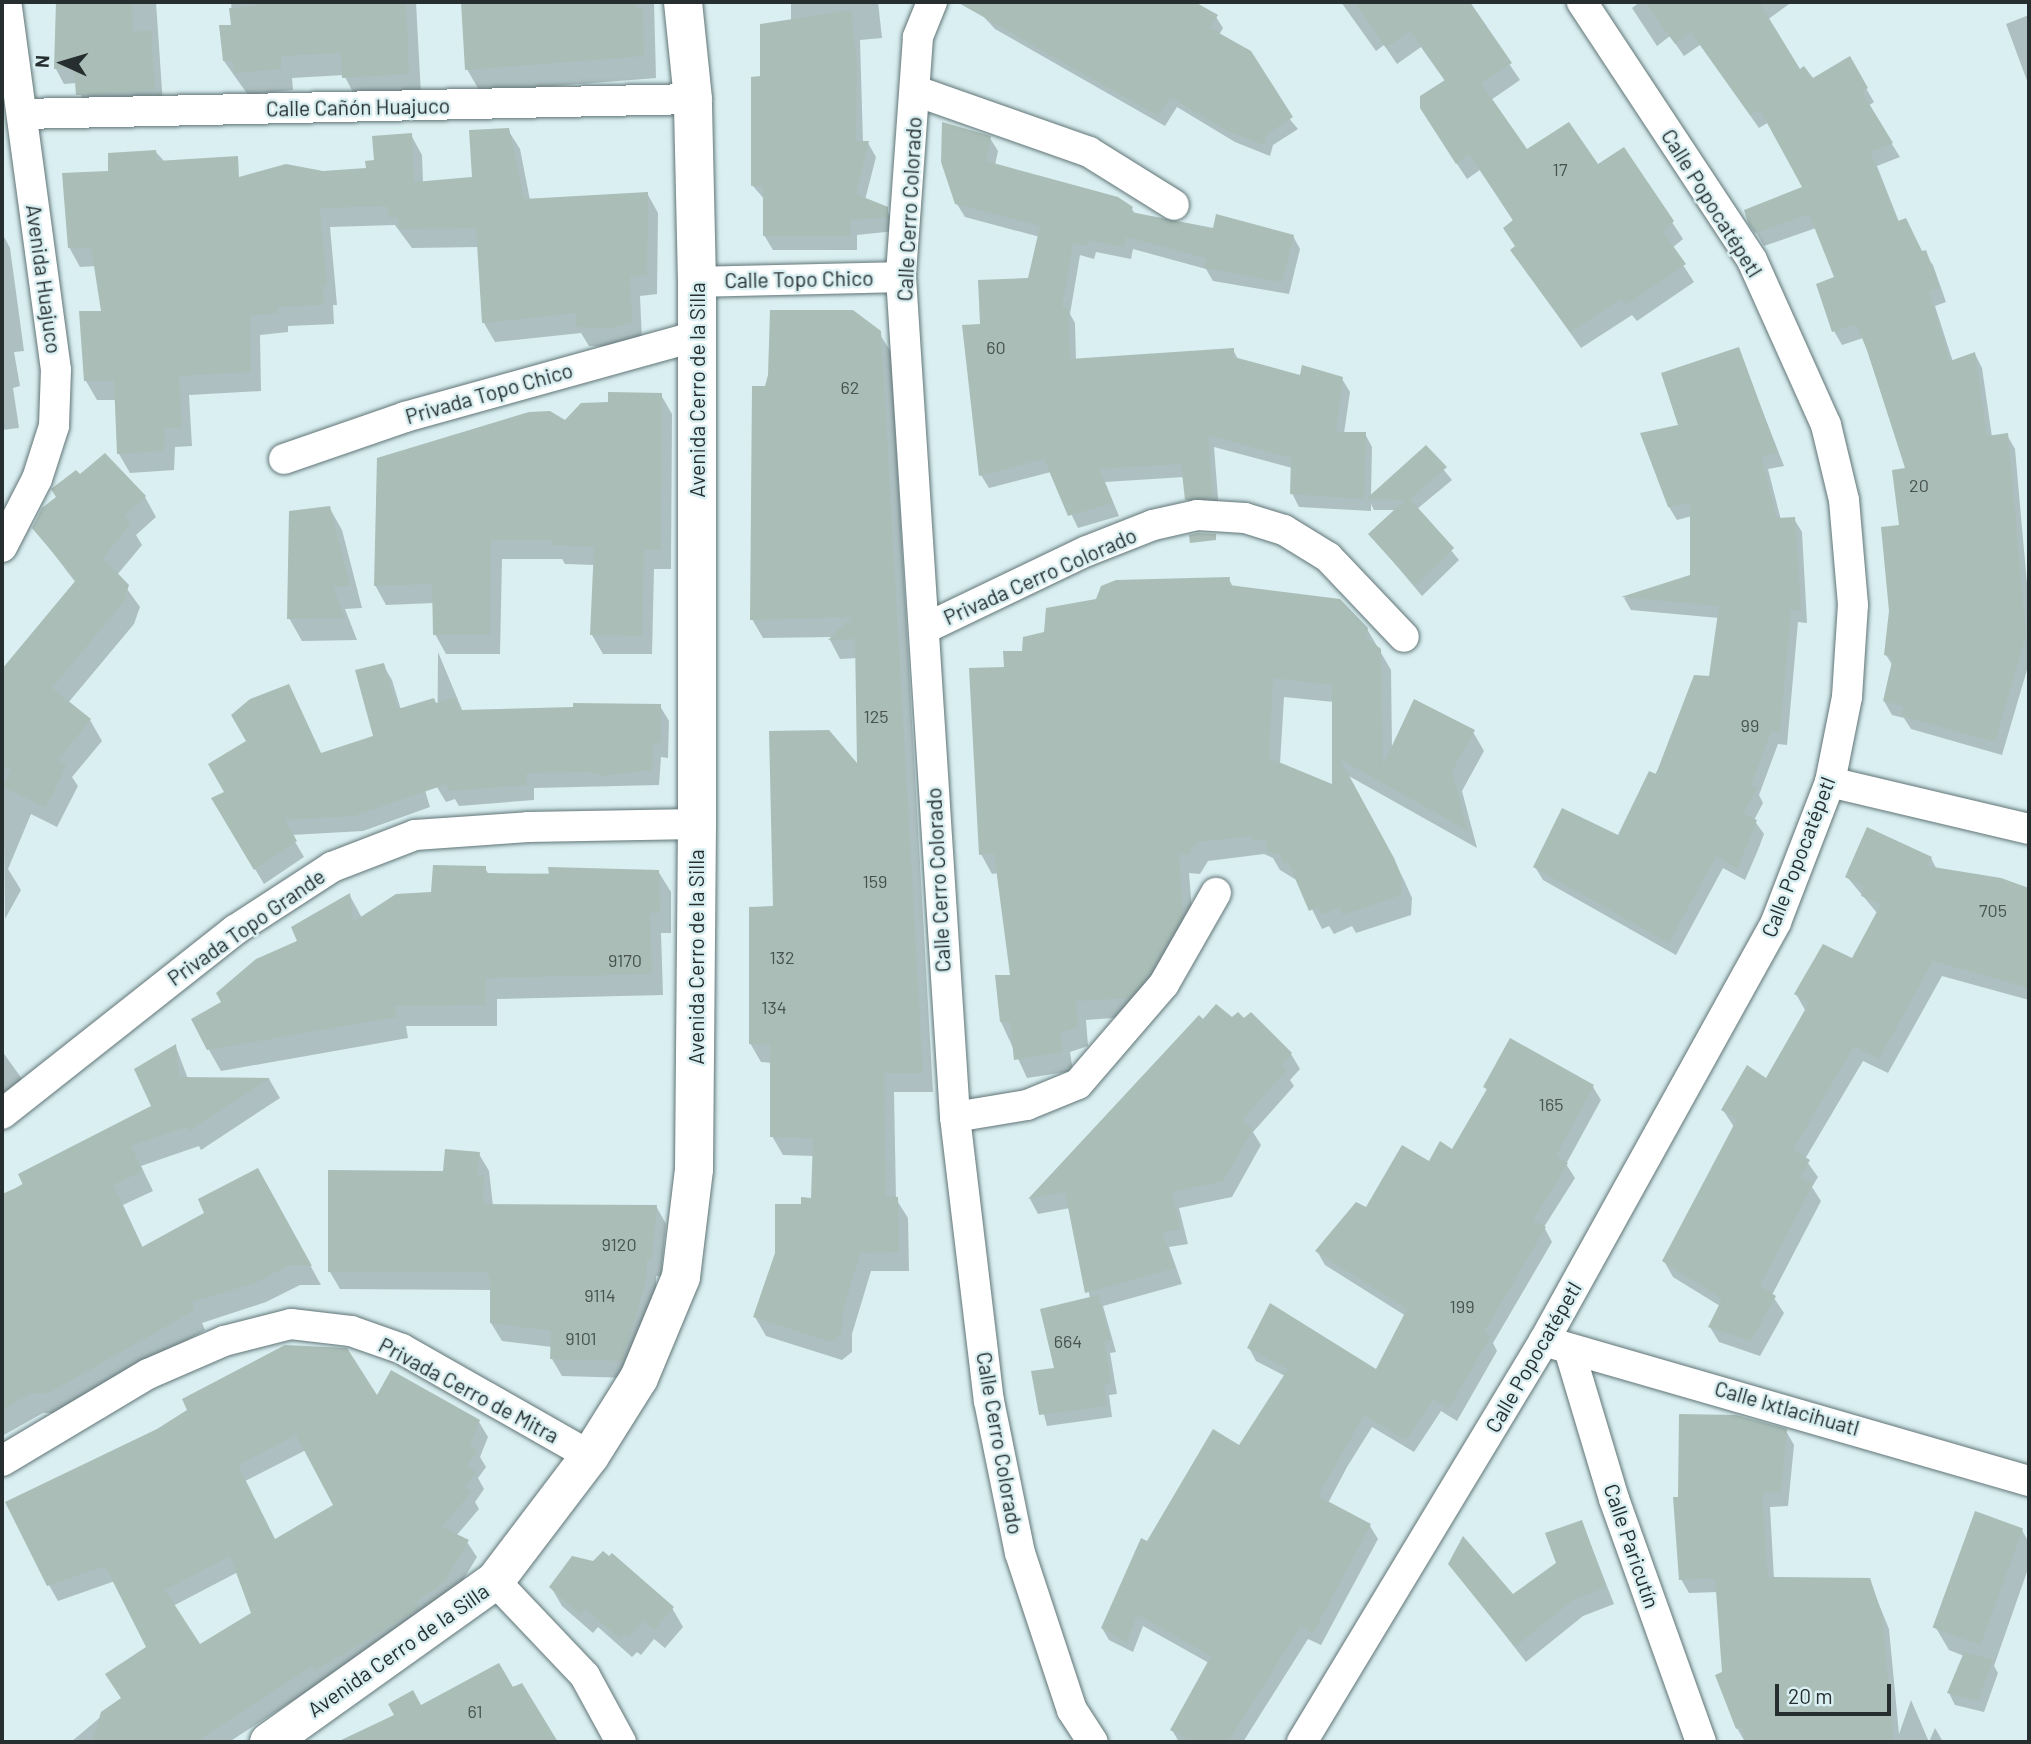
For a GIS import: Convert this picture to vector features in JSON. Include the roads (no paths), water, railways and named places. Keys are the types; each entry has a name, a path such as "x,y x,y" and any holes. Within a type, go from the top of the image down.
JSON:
{"main road":[{"name":"Avenida Cerro de la Silla","path":"269,1742 495,1581 590,1456 639,1378 681,1277 694,1169 697,336 694,100 683,2"}],"street":[{"name":"Avenida Huajuco","path":"2,547 37,479 54,426 56,382 6,2"},
{"name":"Calle Cerro Colorado","path":"932,2 918,37 901,277 926,628 938,907 955,1117 989,1401 1020,1553 1072,1710 1093,1742"},
{"name":"Calle Popocatépetl","path":"1302,1742 1556,1345 1776,922 1830,782 1847,697 1853,605 1844,500 1826,425 1752,260 1582,2"},
{"path":"916,91 1089,152 1174,205"},
{"name":"Calle Cañón Huajuco","path":"22,114 694,100"},
{"name":"Calle Topo Chico","path":"697,282 901,277"},
{"name":"Privada Topo Chico","path":"284,459 431,409 697,336"},
{"name":"Privada Cerro Colorado","path":"926,628 1087,551 1153,526 1197,516 1245,518 1284,530 1328,557 1404,637"},
{"path":"1830,782 2029,829"},
{"name":"Privada Topo Grande","path":"2,1114 235,930 332,867 415,835 528,827 696,824"},
{"path":"955,1117 1027,1105 1079,1084 1164,984 1216,893"},
{"name":"Privada Cerro de Mitra","path":"2,1461 148,1374 224,1341 292,1324 351,1331 402,1349 590,1456"},
{"name":"Calle Ixtlacihuatl","path":"1556,1345 2029,1481"},
{"name":"Calle Paricutín","path":"1556,1345 1701,1742"},
{"path":"495,1581 585,1676 621,1742"}]}
